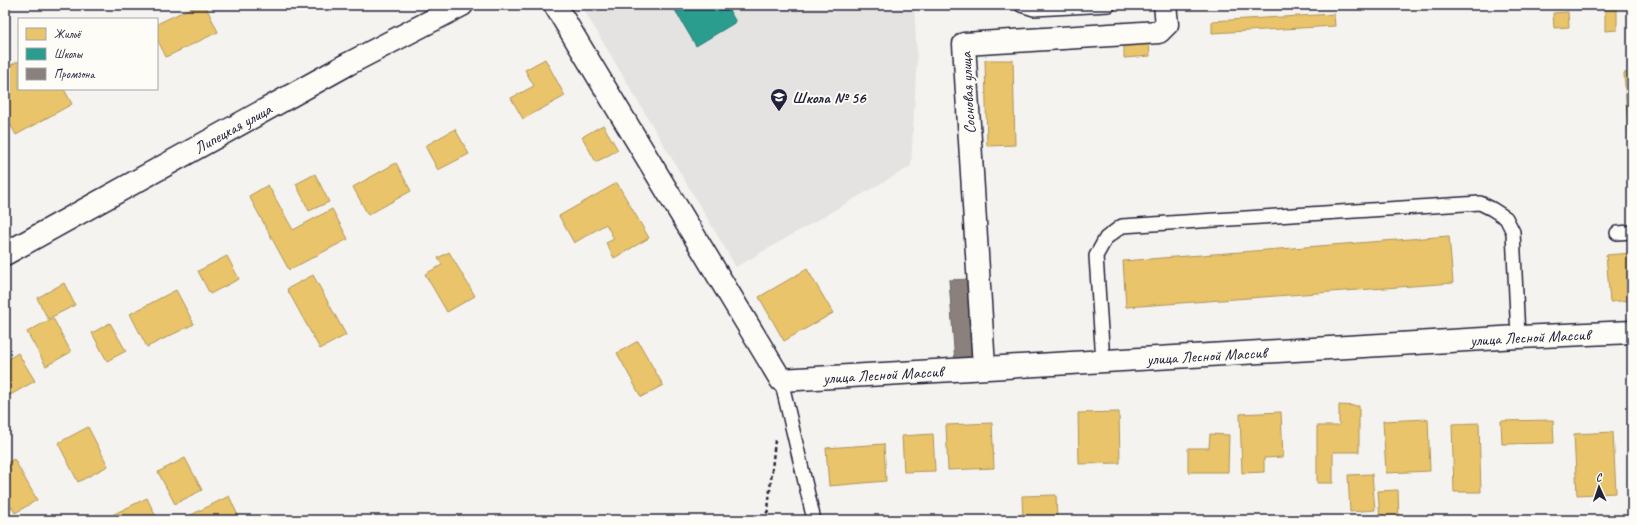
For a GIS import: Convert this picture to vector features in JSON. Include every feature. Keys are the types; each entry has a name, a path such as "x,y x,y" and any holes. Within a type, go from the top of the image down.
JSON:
{"street":[{"name":"Липецкая улица","path":"5,254 348,64 462,5"},
{"path":"555,5 781,380"},
{"name":"Сосновая улица","path":"984,367 964,44 1158,32 1167,24 1165,5"},
{"name":"улица Лесной Массив","path":"781,380 984,367 1632,332"}],"lane":[{"path":"1021,5 1034,9 1109,5"},
{"path":"1103,361 1096,256 1106,238 1122,226 1480,203 1506,218 1513,232 1518,337"},
{"path":"1617,233 1632,232"},
{"path":"781,380 814,520"}],"path":[{"path":"764,520 768,510 775,434"}],"shaded area":[{"name":"Школа № 56","path":"581,5 914,5 917,58 911,166 736,267"}],"building: Жильё":[{"path":"197,5 205,5 218,32 166,57 158,41 158,24"},
{"path":"1605,10 1617,10 1617,30 1605,31"},
{"path":"1568,12 1569,27 1554,28 1553,13"},
{"path":"1334,14 1335,26 1212,33 1212,21"},
{"path":"1149,43 1150,56 1124,58 1124,45"},
{"path":"545,59 565,96 523,119 511,98 534,86 525,70"},
{"path":"985,60 1013,60 1015,145 987,146"},
{"path":"18,62 18,90 65,90 72,104 16,135 5,114 5,88 11,84 5,74 5,68"},
{"path":"1632,72 1632,154 1630,154 1624,73"},
{"path":"603,125 618,150 596,162 582,137"},
{"path":"455,129 469,154 438,170 425,146"},
{"path":"396,163 411,191 368,215 353,187"},
{"path":"315,174 329,202 309,211 296,184"},
{"path":"617,183 649,238 614,258 606,243 614,239 606,224 574,243 559,216"},
{"path":"268,185 293,230 332,209 348,239 289,270 249,196"},
{"path":"1449,236 1453,283 1126,307 1123,261"},
{"path":"449,252 475,296 447,312 425,274 442,265 438,258"},
{"path":"1632,253 1632,300 1610,302 1606,255"},
{"path":"227,256 239,279 210,294 198,271"},
{"path":"807,269 833,313 784,341 759,297"},
{"path":"313,275 346,335 320,349 287,289"},
{"path":"64,283 75,305 48,319 37,298"},
{"path":"176,290 194,324 147,347 130,314"},
{"path":"53,318 71,352 46,366 27,332"},
{"path":"110,323 126,351 107,361 92,333"},
{"path":"638,341 663,385 641,397 617,353"},
{"path":"18,353 35,381 5,398 5,361"},
{"path":"1339,405 1359,406 1359,452 1333,452 1333,483 1317,483 1317,426 1339,426"},
{"path":"1119,412 1120,463 1079,464 1078,413"},
{"path":"1281,412 1283,457 1264,458 1264,472 1242,473 1240,414"},
{"path":"1428,419 1430,471 1386,473 1383,421"},
{"path":"1553,420 1554,443 1502,444 1501,421"},
{"path":"992,423 994,468 948,470 946,425"},
{"path":"1479,423 1481,492 1454,492 1452,424"},
{"path":"88,427 108,466 78,482 58,443"},
{"path":"1613,432 1616,493 1577,495 1574,434"},
{"path":"933,434 935,471 904,472 902,436"},
{"path":"1210,434 1229,435 1228,472 1188,472 1188,448 1209,448"},
{"path":"884,444 886,481 829,486 826,448"},
{"path":"185,458 202,490 175,504 158,472"},
{"path":"14,459 37,500 15,513 5,496 5,464"},
{"path":"1372,474 1375,510 1350,512 1348,475"},
{"path":"1398,490 1399,520 1380,520 1378,491"},
{"path":"1056,495 1057,520 1023,520 1022,496"},
{"path":"229,496 240,520 189,520 187,517"},
{"path":"147,498 157,519 112,520 110,516"}],"building: Школы":[{"path":"672,5 726,5 736,22 696,46"}],"building: Промзона":[{"path":"969,279 975,361 955,363 949,280"}],"place":[{"name":"Школа № 56","path":"779,112"}]}
